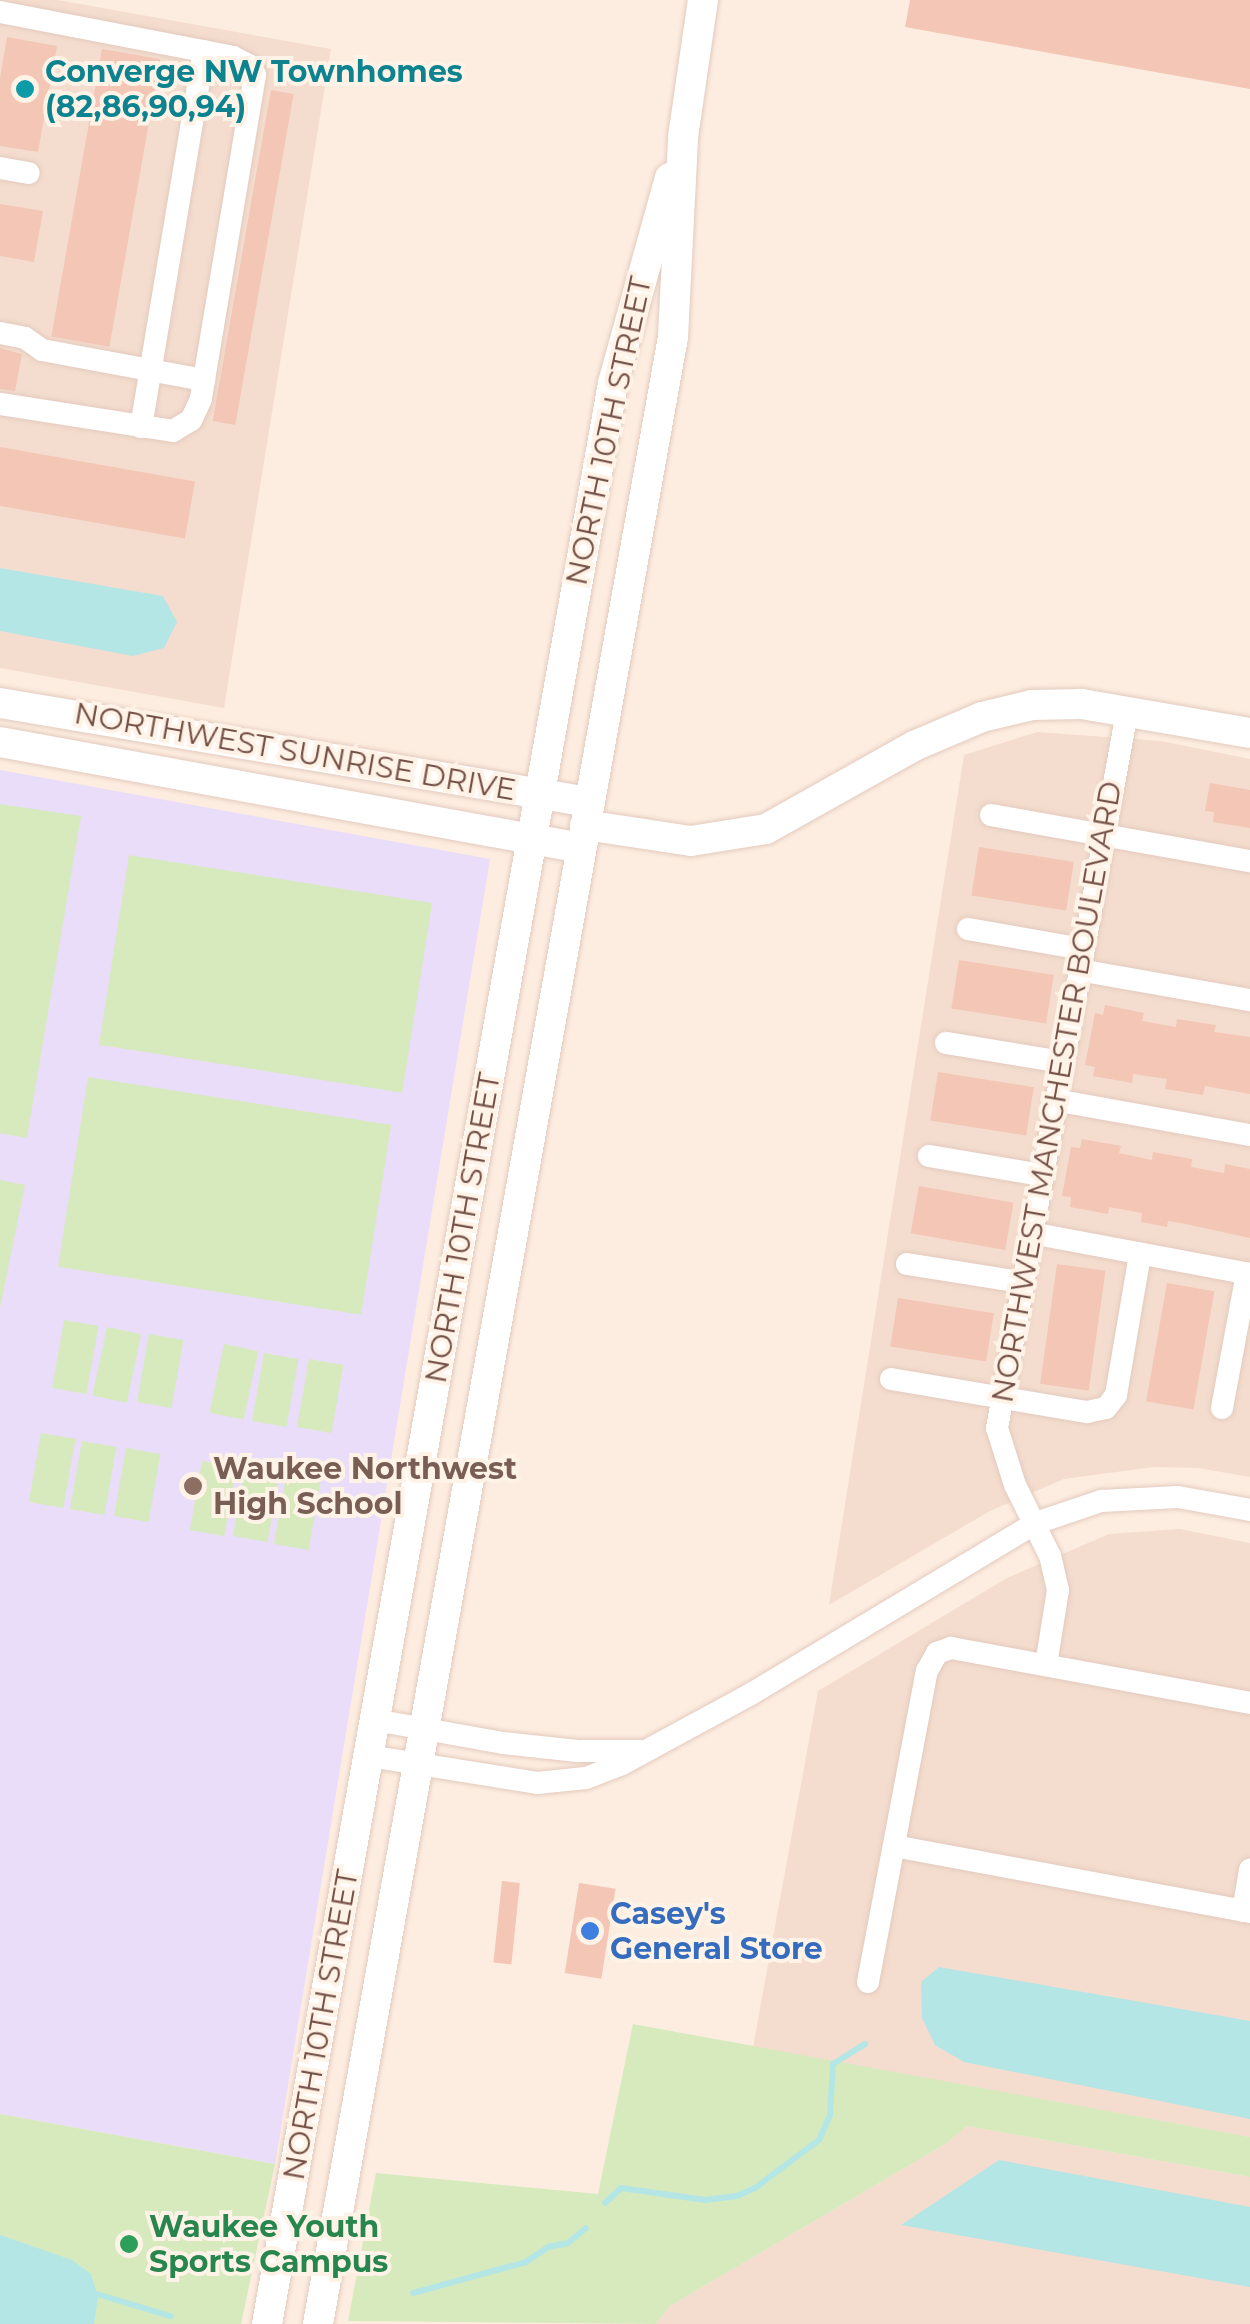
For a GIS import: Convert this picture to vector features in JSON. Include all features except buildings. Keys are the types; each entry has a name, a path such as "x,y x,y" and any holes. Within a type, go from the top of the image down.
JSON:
{"main road":[{"name":"NORTH 10TH STREET","path":"318,2324 672,337 683,137 703,0"},
{"name":"NORTH 10TH STREET","path":"268,2324 613,383 683,137"},
{"name":"NORTHWEST SUNRISE DRIVE","path":"0,702 540,793 585,825"},
{"name":"NORTHWEST SUNRISE DRIVE","path":"0,742 532,839 585,825 691,841 766,828 914,746 982,718 1032,704 1082,704 1250,733"}],"street":[{"path":"0,12 242,60 255,74 201,399 184,428 141,427 0,404"},
{"path":"141,427 204,51"},
{"path":"0,168 29,173"},
{"path":"0,333 25,338 42,350 204,380"},
{"name":"NORTHWEST MANCHESTER BOULEVARD","path":"1046,1665 1058,1590 1036,1523 1014,1485 997,1428 1020,1282 1126,712"},
{"path":"992,815 1250,862"},
{"path":"968,930 1250,1000"},
{"path":"946,1043 1062,1062"},
{"path":"1056,1100 1250,1135"},
{"path":"929,1156 1041,1175"},
{"path":"1031,1233 1248,1274 1222,1408"},
{"path":"891,1379 1087,1412 1106,1408 1116,1395 1140,1255"},
{"path":"907,1264 1020,1282"},
{"path":"369,1756 538,1783 586,1778 751,1694 1036,1523 1101,1501 1178,1497 1250,1510"},
{"path":"868,1982 927,1671 937,1654 951,1648 1250,1703"},
{"path":"375,1720 578,1751 645,1751"},
{"path":"894,1846 1246,1911 1250,1870"}],"shaded area":[{"path":"0,0 58,0 331,49 224,708 0,668"},
{"path":"1037,732 1161,741 1250,759 1250,1477 1198,1468 1154,1467 1064,1479 990,1511 829,1605 964,755"},
{"name":"Waukee Northwest High School","path":"0,770 490,859 275,2164 0,2114"},
{"path":"1180,1529 1250,1543 1250,2137 753,2047 818,1691 1007,1578 1109,1534"},
{"path":"967,2126 1250,2177 1250,2324 656,2324 670,2306 947,2143"}],"green space":[{"path":"0,804 81,816 27,1138 0,1133"},
{"path":"129,855 432,903 402,1093 99,1045"},
{"path":"88,1077 391,1125 361,1315 58,1267"},
{"path":"0,1180 25,1185 0,1308"},
{"path":"64,1320 98,1326 86,1394 52,1388"},
{"path":"107,1327 141,1334 127,1403 92,1395"},
{"path":"149,1334 183,1340 171,1408 137,1402"},
{"path":"224,1344 258,1351 244,1420 209,1412"},
{"path":"264,1353 298,1359 286,1427 252,1421"},
{"path":"309,1359 343,1365 331,1433 297,1427"},
{"path":"41,1433 75,1439 63,1508 29,1502"},
{"path":"82,1441 116,1447 104,1515 70,1509"},
{"path":"126,1448 160,1454 148,1522 114,1516"},
{"path":"202,1461 236,1467 224,1536 190,1530"},
{"path":"245,1468 279,1474 267,1542 233,1536"},
{"path":"286,1476 320,1482 308,1550 274,1544"},
{"path":"633,2024 1250,2137 1250,2177 967,2126 947,2143 670,2306 656,2324 348,2321 376,2173 598,2194"},
{"name":"Waukee Youth Sports Campus","path":"0,2114 275,2164 241,2324 0,2324"}],"water":[{"path":"0,568 163,596 177,622 164,648 133,656 0,631"},
{"path":"939,1967 1250,2021 1250,2119 964,2062 935,2045 922,2018 921,1982"},
{"path":"999,2160 1250,2207 1250,2287 901,2225"},
{"path":"0,2235 72,2260 91,2274 98,2297 94,2324 0,2324"}],"waterway":[{"path":"605,2203 621,2188 705,2200 737,2196 755,2188 819,2140 830,2115 833,2064 865,2044"},
{"path":"413,2293 526,2262 548,2247 568,2243 586,2228"},
{"path":"90,2292 170,2316"}],"place":[{"name":"Converge NW Townhomes (82,86,90,94)","path":"25,89"},
{"name":"Waukee Northwest High School","path":"193,1486"},
{"name":"Casey's General Store","path":"590,1931"},
{"name":"Waukee Youth Sports Campus","path":"129,2244"}]}
